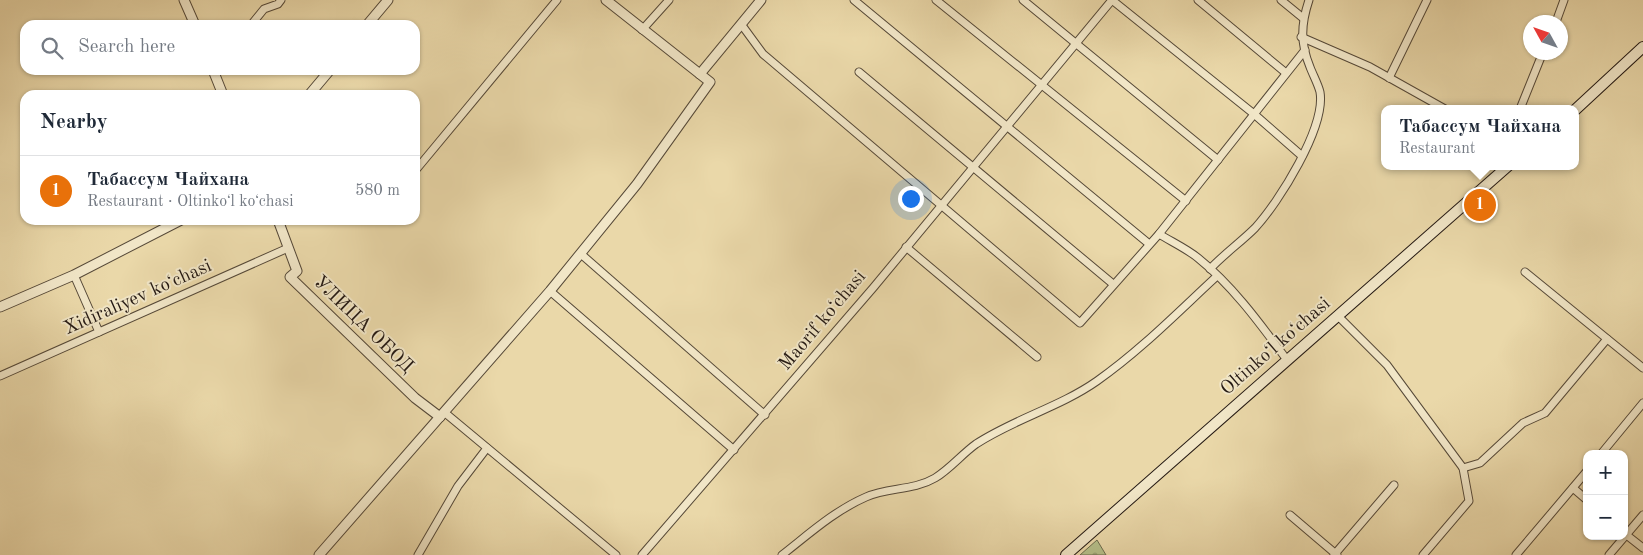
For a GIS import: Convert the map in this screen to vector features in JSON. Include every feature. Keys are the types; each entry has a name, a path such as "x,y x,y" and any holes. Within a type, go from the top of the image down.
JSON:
{"main road":[{"path":"1579,106 1643,47"},
{"name":"Oltinkoʻl koʻchasi","path":"1066,555 1503,170"}],"street":[{"path":"255,20 264,9 278,4 281,0"},
{"path":"371,20 388,0"},
{"path":"420,165 556,0"},
{"path":"319,555 581,254 637,184 710,82 606,0"},
{"path":"642,30 669,0"},
{"path":"700,74 761,0"},
{"path":"854,0 1008,125 1148,243"},
{"path":"936,0 1186,201"},
{"path":"1023,0 1218,160"},
{"path":"1112,0 1254,114 1302,156"},
{"name":"Maorif koʻchasi","path":"642,555 765,415 1112,0"},
{"path":"1198,0 1286,73"},
{"path":"1281,0 1303,18"},
{"path":"1210,269 1225,252 1255,228 1302,156 1317,126 1320,92 1302,37 1303,18 1309,0"},
{"path":"1389,78 1427,0"},
{"path":"1559,15 1564,0"},
{"path":"187,2 193,20"},
{"path":"741,24 763,54 1080,323 1148,243 1159,234 1305,50"},
{"path":"1302,37 1389,78 1437,105"},
{"path":"1522,105 1540,60"},
{"path":"859,72 974,166 1113,284"},
{"path":"215,75 221,90"},
{"path":"314,90 326,75"},
{"path":"0,307 74,275 171,225"},
{"name":"УЛИЦА ОБОД","path":"280,225 298,271 290,277 409,392 442,414"},
{"path":"1159,234 1198,257 1254,316 1287,360"},
{"path":"906,247 1037,357"},
{"name":"Xidiraliyev koʻchasi","path":"0,376 288,248"},
{"path":"581,254 765,415"},
{"path":"1525,272 1643,368"},
{"path":"74,275 99,332"},
{"path":"782,555 820,523 866,497 883,491 921,485 936,477 977,444 1058,404 1097,381 1169,323 1217,276"},
{"path":"550,291 734,450"},
{"path":"1338,316 1387,365 1463,468 1469,501 1423,555"},
{"path":"1463,468 1480,463 1522,423 1545,413 1607,339"},
{"path":"1604,450 1643,403"},
{"path":"442,414 487,448 616,555"},
{"path":"418,555 458,486 487,448"},
{"path":"1516,555 1583,476"},
{"path":"1290,514 1336,554 1394,485"},
{"path":"1573,488 1583,497"},
{"path":"1628,530 1643,515"},
{"path":"1628,536 1643,548"},
{"path":"1609,555 1620,540"}],"green space":[{"path":"1097,540 1106,555 1080,555"}],"place":[{"name":"Табассум Чайхана","path":"1480,205"}]}
